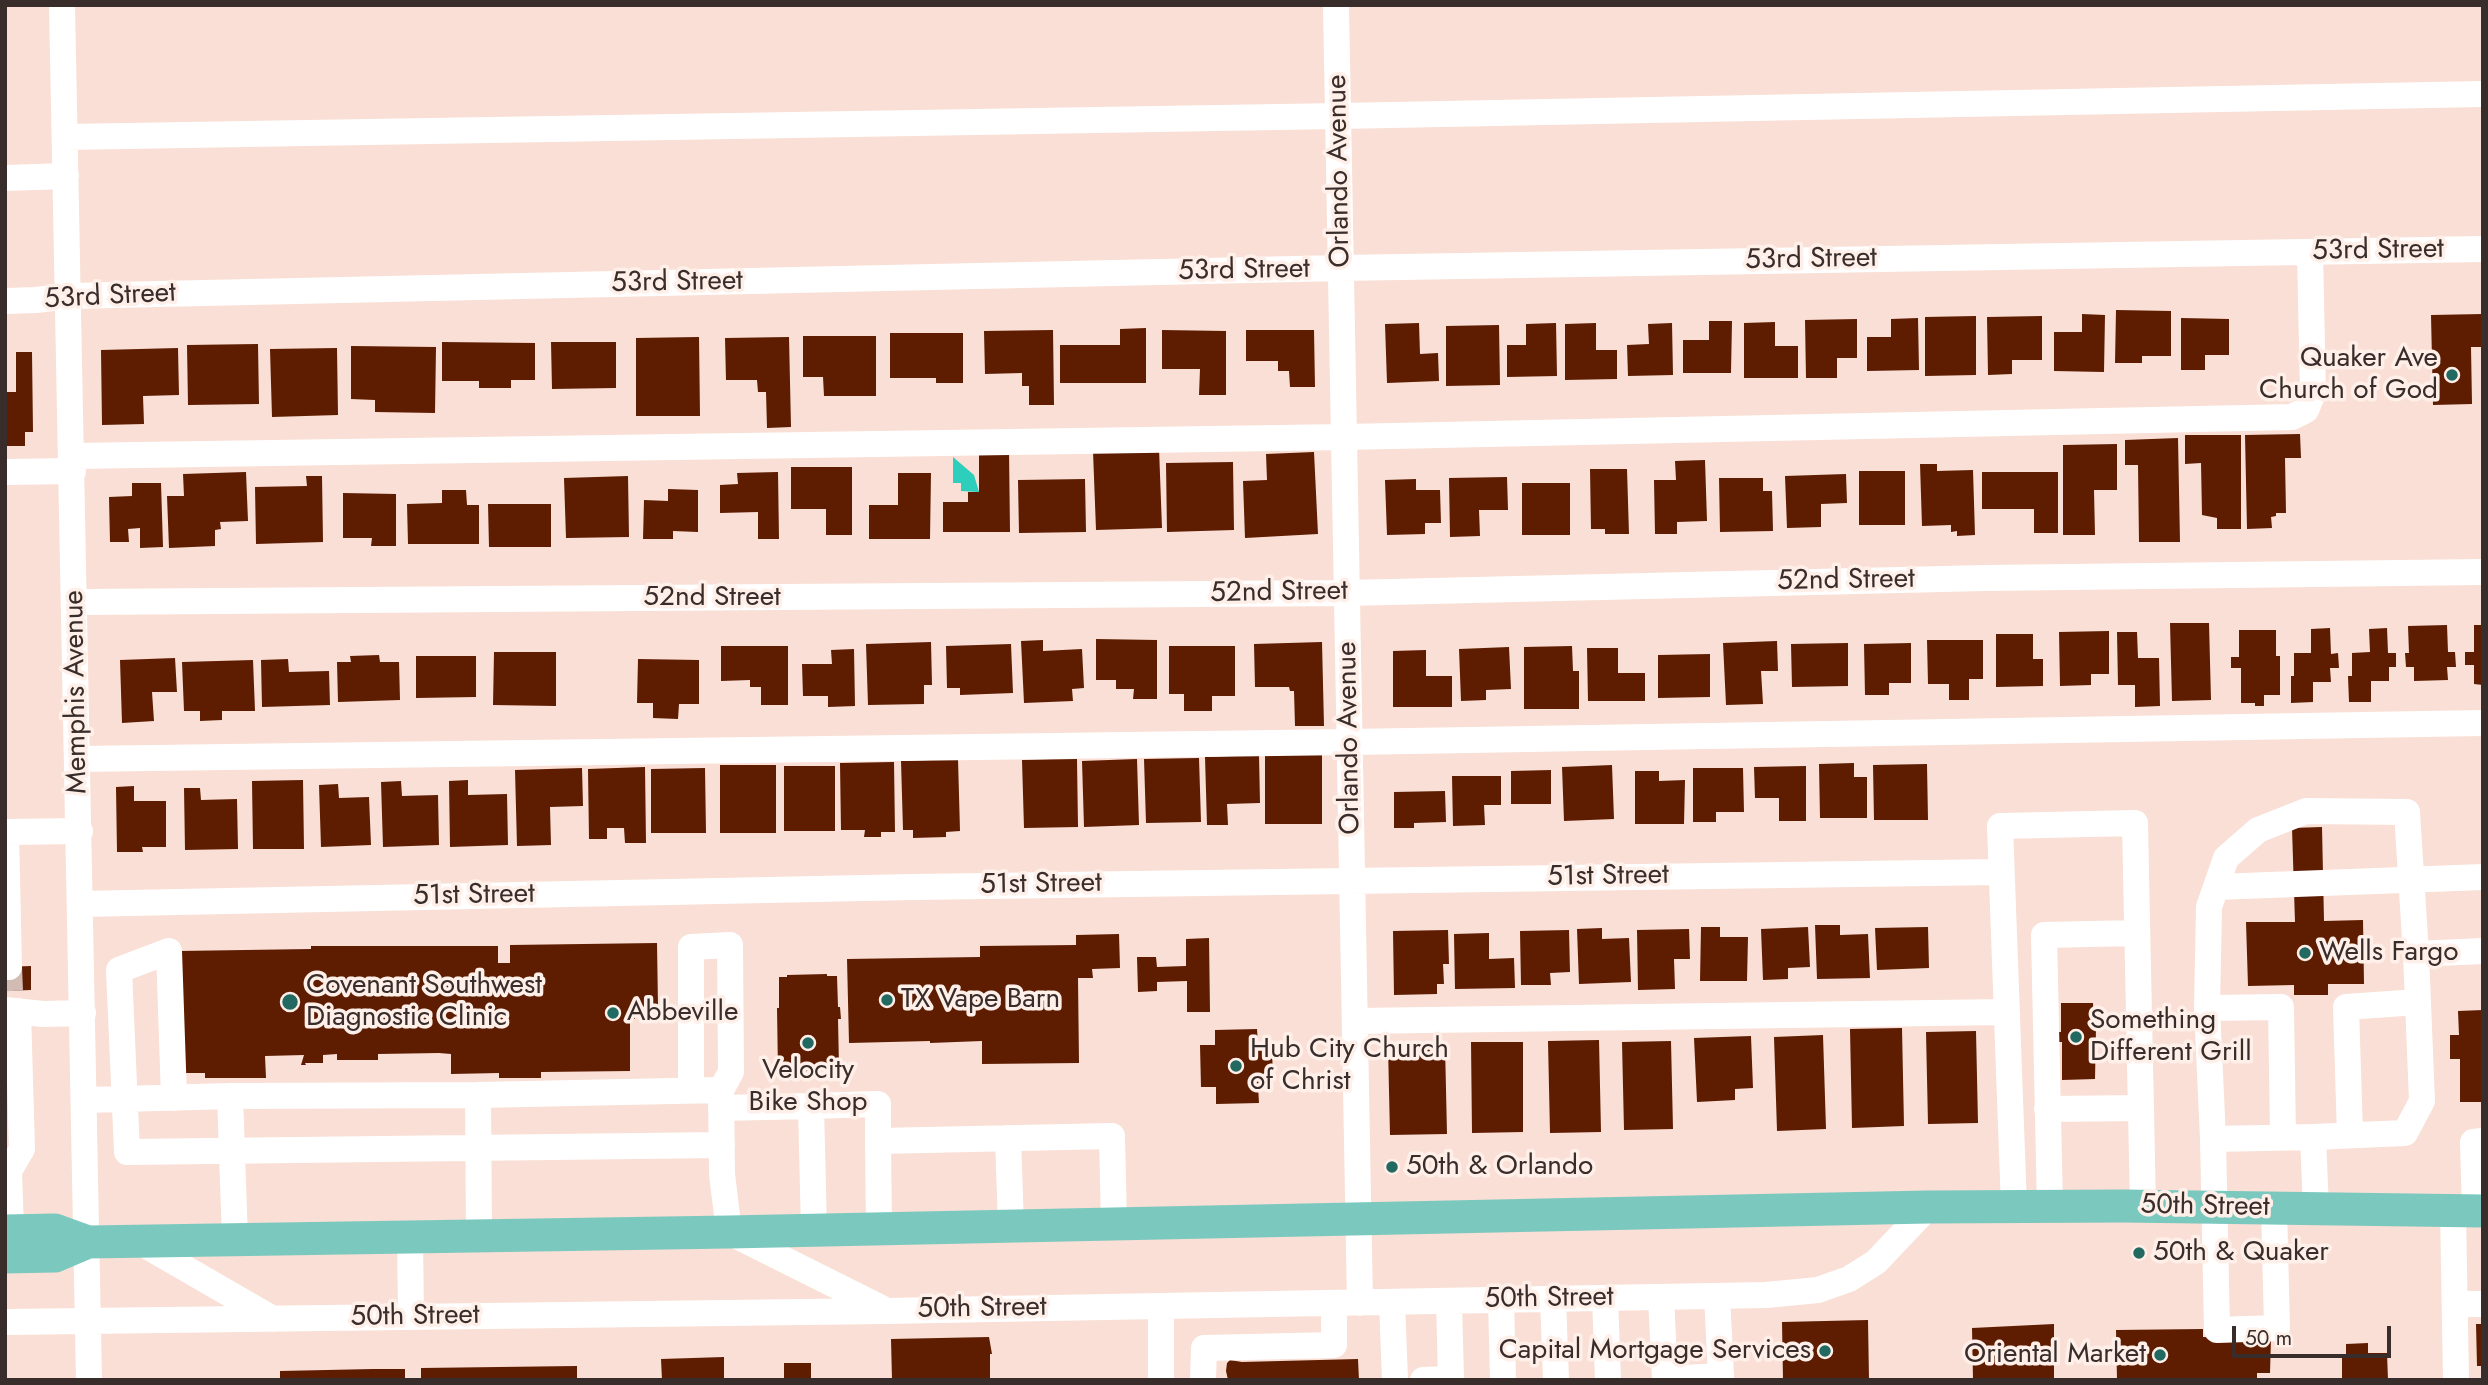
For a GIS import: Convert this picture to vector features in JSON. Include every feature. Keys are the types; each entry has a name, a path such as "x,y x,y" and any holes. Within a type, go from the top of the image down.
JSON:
{"main road":[{"name":"50th Street","path":"7,1239 55,1230 88,1242 2014,1207 2470,1211"}],"street":[{"name":"Memphis Avenue","path":"62,5 76,602 89,1380"},
{"name":"Orlando Avenue","path":"1336,5 1360,1303"},
{"path":"65,137 2483,94"},
{"path":"5,178 66,176"},
{"name":"53rd Street","path":"5,301 69,296 1341,268 2483,249"},
{"path":"5,472 73,463 2292,417 2306,410 2313,393 2310,252"},
{"name":"52nd Street","path":"76,602 1347,593 1985,578 2483,572"},
{"path":"78,759 2483,723"},
{"path":"2213,1139 2405,1133 2422,1101 2407,812 2306,811 2258,830 2226,858 2209,907 2207,1008 2217,1330 2277,1328 2274,1209"},
{"path":"2014,1207 2000,826 2135,823 2143,1207"},
{"path":"7,1239 7,1171 22,1149 10,998 6,832 80,831"},
{"name":"51st Street","path":"81,904 1353,880 2001,872"},
{"path":"2216,887 2483,877"},
{"path":"2050,1207 2044,935 2137,933"},
{"path":"691,1090 691,947 730,945 731,1072 721,1099 722,1174 729,1232 885,1311"},
{"path":"174,1098 169,951 119,970 127,1152 722,1145"},
{"path":"2416,954 2483,951"},
{"path":"10,998 43,1014 83,1013"},
{"path":"2350,1135 2346,1007 2418,1002"},
{"path":"2207,1008 2281,1007 2283,1137"},
{"path":"1355,1021 2006,1012"},
{"path":"85,1100 691,1090 721,1099 811,1106 878,1104 879,1229"},
{"path":"478,1095 479,1235"},
{"path":"230,1096 235,1240"},
{"path":"811,1106 814,1230"},
{"path":"2047,1109 2141,1108"},
{"path":"878,1141 1112,1136 1114,1224"},
{"path":"2313,1137 2316,1209"},
{"path":"1008,1139 1011,1226"},
{"path":"2456,1380 2455,1304 2470,1211 2473,1142 2483,1142"},
{"name":"50th Street","path":"5,1322 885,1311 1766,1295 1818,1290 1849,1279 1876,1262 1928,1208"},
{"path":"410,1236 411,1317"},
{"path":"138,1241 274,1320"},
{"path":"1661,1297 1665,1379 1721,1376 1717,1296"},
{"path":"1605,1298 1608,1380"},
{"path":"1553,1299 1556,1380"},
{"path":"1501,1300 1503,1380"},
{"path":"1423,1380 1451,1378 1449,1301"},
{"path":"1392,1302 1395,1380"},
{"path":"1203,1380 1204,1348 1334,1345 1334,1303"},
{"path":"2455,1304 2483,1304"},
{"path":"1161,1306 1161,1380"}],"water":[{"path":"953,457 974,475 979,492 961,491 961,483 953,483"}],"building":[{"path":"2116,310 2171,311 2171,356 2142,356 2142,363 2115,363"},
{"path":"2082,314 2105,315 2104,372 2054,371 2054,332 2082,332"},
{"name":"Quaker Ave Church of God","path":"2483,314 2483,347 2471,347 2472,404 2433,405 2431,315"},
{"path":"1976,316 1976,375 1925,376 1925,317"},
{"path":"2042,316 2042,360 2012,360 2012,374 1988,375 1987,317"},
{"path":"1918,318 1919,370 1867,371 1867,337 1891,337 1891,319"},
{"path":"2181,318 2229,319 2229,355 2205,355 2205,370 2181,370"},
{"path":"1857,319 1857,358 1837,358 1837,378 1806,378 1805,320"},
{"path":"1709,321 1732,321 1731,373 1683,373 1683,340 1709,340"},
{"path":"1775,322 1775,346 1798,346 1798,378 1744,378 1744,323"},
{"path":"1419,323 1420,354 1438,353 1439,381 1387,383 1385,324"},
{"path":"1556,323 1557,376 1507,377 1507,345 1526,345 1526,324"},
{"path":"1596,323 1596,350 1617,350 1617,379 1565,380 1565,324"},
{"path":"1672,323 1673,375 1628,376 1627,345 1649,344 1648,324"},
{"path":"1499,325 1500,385 1446,386 1446,326"},
{"path":"1146,328 1146,383 1060,383 1060,345 1120,345 1120,329"},
{"path":"1053,330 1054,405 1029,405 1029,386 1022,386 1022,373 985,374 984,331"},
{"path":"1162,330 1226,331 1226,395 1199,395 1200,369 1162,369"},
{"path":"1246,330 1314,330 1315,387 1290,387 1289,371 1278,371 1278,361 1246,361"},
{"path":"890,333 963,333 963,383 936,383 936,378 890,378"},
{"path":"803,336 876,336 876,396 824,396 823,377 803,377"},
{"path":"699,337 700,416 636,416 636,338"},
{"path":"789,337 791,427 767,428 766,392 758,392 757,380 726,380 725,338"},
{"path":"442,342 535,343 535,380 511,380 511,388 479,388 479,381 442,381"},
{"path":"551,342 616,342 616,388 552,389"},
{"path":"258,344 259,404 188,405 187,345"},
{"path":"351,346 436,347 435,413 375,412 375,400 351,399"},
{"path":"178,348 179,395 143,396 144,424 102,425 101,350"},
{"path":"337,348 338,415 272,417 270,349"},
{"path":"16,352 32,352 33,432 25,432 25,446 5,446 5,392 16,392"},
{"path":"2300,434 2301,458 2285,458 2286,513 2276,513 2276,516 2271,517 2272,528 2247,529 2245,435"},
{"path":"2185,435 2241,435 2241,529 2217,529 2217,518 2202,515 2201,463 2185,464"},
{"path":"2178,438 2180,542 2139,542 2138,465 2125,465 2125,440"},
{"path":"2117,444 2117,490 2094,490 2095,535 2063,535 2063,445"},
{"path":"1159,448 1162,528 1096,530 1093,451"},
{"path":"979,450 1009,450 1010,532 943,532 943,502 968,502 968,492 979,492"},
{"path":"1314,452 1318,534 1245,538 1243,481 1267,480 1266,454"},
{"path":"1705,460 1707,521 1677,522 1677,534 1655,534 1654,480 1676,480 1675,461"},
{"path":"1233,462 1234,530 1167,532 1166,463"},
{"path":"1920,464 1937,464 1937,471 1973,470 1975,535 1957,536 1957,531 1951,532 1951,525 1922,526"},
{"path":"791,467 852,467 852,535 826,535 826,509 791,509"},
{"path":"1590,469 1627,469 1629,534 1605,534 1605,529 1591,529"},
{"path":"1859,471 1905,471 1905,525 1859,525"},
{"path":"246,472 248,521 220,522 221,529 215,530 215,546 169,548 167,496 184,496 183,474"},
{"path":"778,472 779,539 758,539 758,512 720,513 720,485 738,484 737,473"},
{"path":"1982,472 2058,472 2058,533 2034,533 2034,509 1982,509"},
{"path":"898,473 931,473 930,539 869,539 869,505 898,505"},
{"path":"1846,474 1847,503 1821,504 1821,527 1787,528 1785,476"},
{"path":"306,476 322,476 323,542 256,544 255,487 307,486"},
{"path":"628,476 629,537 566,538 564,478"},
{"path":"1507,477 1508,510 1479,510 1480,536 1450,537 1449,478"},
{"path":"1719,478 1763,478 1763,491 1772,491 1773,531 1720,532"},
{"path":"1085,479 1086,532 1019,533 1018,480"},
{"path":"1416,479 1416,490 1440,490 1441,523 1425,523 1425,534 1387,535 1385,480"},
{"path":"132,483 161,483 163,547 140,548 140,528 128,529 129,542 110,542 109,497 132,496"},
{"path":"1522,483 1570,483 1570,535 1522,535"},
{"path":"668,489 698,490 698,532 673,531 673,539 643,539 644,500 668,501"},
{"path":"442,490 466,490 467,505 479,505 479,544 408,544 407,504 442,503"},
{"path":"343,493 396,494 396,546 371,546 372,538 343,538"},
{"path":"488,504 551,504 551,547 489,547"},
{"path":"2170,623 2209,623 2211,700 2172,701"},
{"path":"2447,625 2448,652 2455,652 2456,667 2447,667 2448,680 2414,681 2414,667 2406,667 2405,653 2409,653 2408,626"},
{"path":"2474,625 2483,625 2483,685 2474,684 2474,665 2465,665 2465,652 2474,652"},
{"path":"2330,628 2331,654 2338,653 2339,668 2330,668 2331,682 2313,682 2313,702 2291,703 2294,653 2311,653 2311,629"},
{"path":"2387,628 2388,653 2396,653 2396,667 2389,667 2389,681 2371,681 2371,702 2349,702 2348,676 2352,676 2352,653 2370,652 2369,629"},
{"path":"2239,630 2276,630 2276,656 2280,656 2280,695 2264,695 2264,706 2241,703 2241,668 2231,668 2231,657 2239,657"},
{"path":"2109,631 2109,674 2091,674 2091,685 2060,686 2059,632"},
{"path":"2117,632 2137,632 2138,658 2159,658 2160,706 2135,707 2135,685 2118,685"},
{"path":"1996,634 2033,634 2033,659 2043,659 2043,686 1996,687"},
{"path":"1096,639 1157,640 1157,699 1133,699 1134,689 1116,689 1116,680 1096,680"},
{"path":"1043,640 1043,651 1082,649 1084,688 1072,689 1073,701 1024,703 1021,641"},
{"path":"1927,640 1983,640 1983,679 1969,679 1969,700 1949,700 1949,684 1928,684"},
{"path":"1777,641 1778,671 1761,671 1763,704 1726,705 1723,643"},
{"path":"931,642 932,685 924,685 924,704 868,705 866,644"},
{"path":"1322,642 1324,726 1295,726 1294,691 1290,691 1289,687 1255,687 1254,644"},
{"path":"1848,643 1848,686 1792,687 1791,644"},
{"path":"1911,643 1911,683 1889,683 1889,695 1865,695 1864,644"},
{"path":"1011,644 1013,693 960,695 960,688 947,688 946,646"},
{"path":"721,646 788,646 788,705 761,705 761,687 750,687 750,680 721,681"},
{"path":"1169,646 1235,646 1235,696 1212,696 1212,711 1184,711 1184,694 1169,694"},
{"path":"1572,646 1573,671 1579,671 1579,709 1524,709 1524,647"},
{"path":"1509,647 1511,689 1486,690 1486,700 1461,701 1459,649"},
{"path":"1587,648 1618,648 1618,673 1645,673 1645,701 1588,701"},
{"path":"854,649 855,706 828,707 828,696 803,696 802,664 832,664 831,650"},
{"path":"1426,650 1426,676 1452,676 1452,707 1393,707 1393,651"},
{"path":"494,652 556,652 556,706 493,705"},
{"path":"1710,654 1710,697 1658,698 1658,655"},
{"path":"379,655 380,662 399,662 400,700 338,702 337,662 351,662 350,656"},
{"path":"416,656 476,656 476,697 416,698"},
{"path":"175,658 177,692 152,692 154,721 122,723 120,660"},
{"path":"288,659 289,672 329,671 330,705 262,707 261,660"},
{"path":"638,659 699,660 699,704 679,704 678,719 653,718 653,703 637,703"},
{"path":"253,660 255,711 222,711 222,720 200,721 200,711 184,711 182,662"},
{"path":"1259,755 1260,803 1227,804 1228,825 1207,825 1205,757"},
{"path":"1265,755 1322,755 1322,824 1265,824"},
{"path":"1199,758 1201,822 1146,823 1144,759"},
{"path":"958,759 960,831 946,832 946,837 913,838 913,830 903,830 901,761"},
{"path":"1077,759 1078,827 1024,828 1022,760"},
{"path":"1137,759 1139,825 1084,827 1082,761"},
{"path":"894,762 895,832 881,832 881,837 864,837 865,830 841,830 840,763"},
{"path":"1854,763 1854,777 1867,777 1867,818 1820,818 1819,764"},
{"path":"1927,764 1928,820 1874,820 1873,765"},
{"path":"720,765 776,765 776,833 720,833"},
{"path":"1612,765 1614,819 1564,821 1562,767"},
{"path":"784,766 835,766 835,831 784,831"},
{"path":"1806,766 1806,821 1779,821 1779,798 1755,798 1754,767"},
{"path":"645,767 646,843 625,843 624,828 607,828 607,839 589,839 588,769"},
{"path":"582,768 583,806 550,807 551,845 517,846 515,770"},
{"path":"705,768 706,833 651,833 651,769"},
{"path":"1693,768 1743,768 1744,812 1716,812 1716,822 1693,822"},
{"path":"1551,770 1551,804 1511,804 1511,771"},
{"path":"1635,771 1659,771 1659,781 1685,780 1684,824 1635,824"},
{"path":"1452,776 1501,776 1501,805 1484,805 1485,825 1453,826"},
{"path":"303,780 304,849 253,849 252,781"},
{"path":"468,780 468,795 507,794 508,845 450,847 449,781"},
{"path":"401,781 402,796 438,795 439,845 383,847 381,782"},
{"path":"338,784 339,798 369,797 371,845 321,847 319,785"},
{"path":"134,786 134,801 166,801 166,847 142,847 143,852 117,852 116,787"},
{"path":"184,788 200,788 201,800 237,799 238,849 185,850"},
{"path":"1445,791 1446,822 1414,823 1414,828 1394,828 1394,792"},
{"name":"Wells Fargo","path":"2322,827 2324,921 2363,920 2364,984 2328,984 2328,995 2294,995 2294,985 2248,986 2246,922 2295,922 2292,828"},
{"path":"1815,925 1840,925 1840,935 1868,934 1870,978 1817,979"},
{"path":"1701,927 1720,927 1720,937 1748,937 1747,981 1700,981"},
{"path":"1808,927 1810,967 1788,968 1788,979 1763,980 1761,929"},
{"path":"1928,927 1929,968 1877,970 1875,928"},
{"path":"1602,928 1602,939 1629,938 1631,982 1579,984 1577,929"},
{"path":"1689,929 1690,959 1674,959 1675,989 1638,990 1637,930"},
{"path":"1448,930 1449,964 1443,964 1444,984 1437,984 1437,994 1394,995 1393,931"},
{"path":"1569,930 1570,972 1550,973 1551,985 1521,985 1520,931"},
{"path":"1489,933 1489,959 1514,958 1515,988 1455,989 1454,934"},
{"path":"1119,934 1120,968 1092,969 1093,978 1078,978 1079,1063 982,1064 982,1041 849,1043 847,959 980,957 980,946 1076,945 1076,935"},
{"path":"1209,938 1210,1012 1187,1012 1187,981 1157,982 1157,991 1138,992 1137,957 1156,957 1157,967 1186,966 1186,939"},
{"path":"657,943 658,1006 635,1007 635,1019 630,1019 630,1071 541,1072 541,1078 499,1078 499,1073 451,1074 451,1054 439,1053 378,1054 378,1060 337,1060 337,1054 323,1055 323,1063 305,1063 306,1065 301,1065 304,1055 265,1056 266,1078 205,1078 205,1073 181,1073 179,951 311,949 311,946 498,946 498,963 510,963 510,945"},
{"path":"31,966 31,990 5,991 5,967"},
{"name":"Velocity Bike Shop","path":"827,974 837,976 841,1019 838,1019 839,1067 778,1072 779,977"},
{"name":"Something Different Grill","path":"2061,1003 2093,1003 2096,1028 2095,1079 2062,1080 2062,1042 2055,1042 2055,1032 2061,1032"},
{"path":"2483,1010 2483,1102 2460,1102 2460,1059 2450,1059 2450,1035 2459,1035 2458,1011"},
{"path":"1902,1028 1904,1126 1852,1128 1850,1029"},
{"name":"Hub City Church of Christ","path":"1257,1029 1258,1044 1272,1044 1273,1086 1258,1086 1259,1103 1216,1104 1216,1087 1201,1087 1200,1045 1215,1045 1215,1030"},
{"path":"1976,1031 1978,1123 1928,1124 1926,1032"},
{"path":"1823,1035 1826,1129 1777,1131 1774,1037"},
{"path":"1751,1036 1753,1088 1735,1089 1735,1100 1697,1102 1694,1038"},
{"path":"1599,1040 1601,1132 1550,1133 1548,1041"},
{"path":"1671,1041 1673,1129 1624,1130 1622,1042"},
{"path":"1471,1042 1523,1042 1523,1132 1472,1133"},
{"path":"1445,1045 1447,1134 1390,1135 1388,1046"},
{"name":"Capital Mortgage Services","path":"1868,1320 1869,1380 1783,1380 1782,1322"},
{"path":"2054,1324 2054,1380 1973,1380 1972,1328"},
{"path":"2476,1324 2483,1324 2483,1366 2477,1366"},
{"name":"Oriental Market","path":"2203,1329 2203,1337 2271,1338 2270,1373 2257,1373 2257,1380 2117,1380 2116,1330"},
{"path":"989,1337 992,1354 990,1380 892,1380 891,1339"},
{"path":"2368,1343 2368,1353 2387,1353 2388,1380 2342,1380 2342,1354 2346,1354 2346,1344"},
{"path":"724,1357 724,1380 662,1380 661,1359"},
{"path":"1358,1359 1359,1380 1228,1380 1226,1371 1230,1360"},
{"path":"784,1363 811,1363 811,1380 784,1380"},
{"path":"577,1366 577,1380 421,1380 421,1368"},
{"path":"405,1369 405,1380 280,1380 280,1371"}],"tunnel":[{"path":"9,967 10,991"}],"place":[{"name":"Quaker Ave Church of God","path":"2452,375"},
{"name":"Wells Fargo","path":"2305,953"},
{"name":"TX Vape Barn","path":"887,1000"},
{"name":"Covenant Southwest Diagnostic Clinic","path":"290,1002"},
{"name":"Abbeville","path":"613,1013"},
{"name":"Something Different Grill","path":"2076,1037"},
{"name":"Velocity Bike Shop","path":"808,1043"},
{"name":"Hub City Church of Christ","path":"1236,1066"},
{"name":"50th & Orlando","path":"1392,1167"},
{"name":"50th & Quaker","path":"2139,1253"},
{"name":"Capital Mortgage Services","path":"1825,1351"},
{"name":"Oriental Market","path":"2160,1355"}]}
